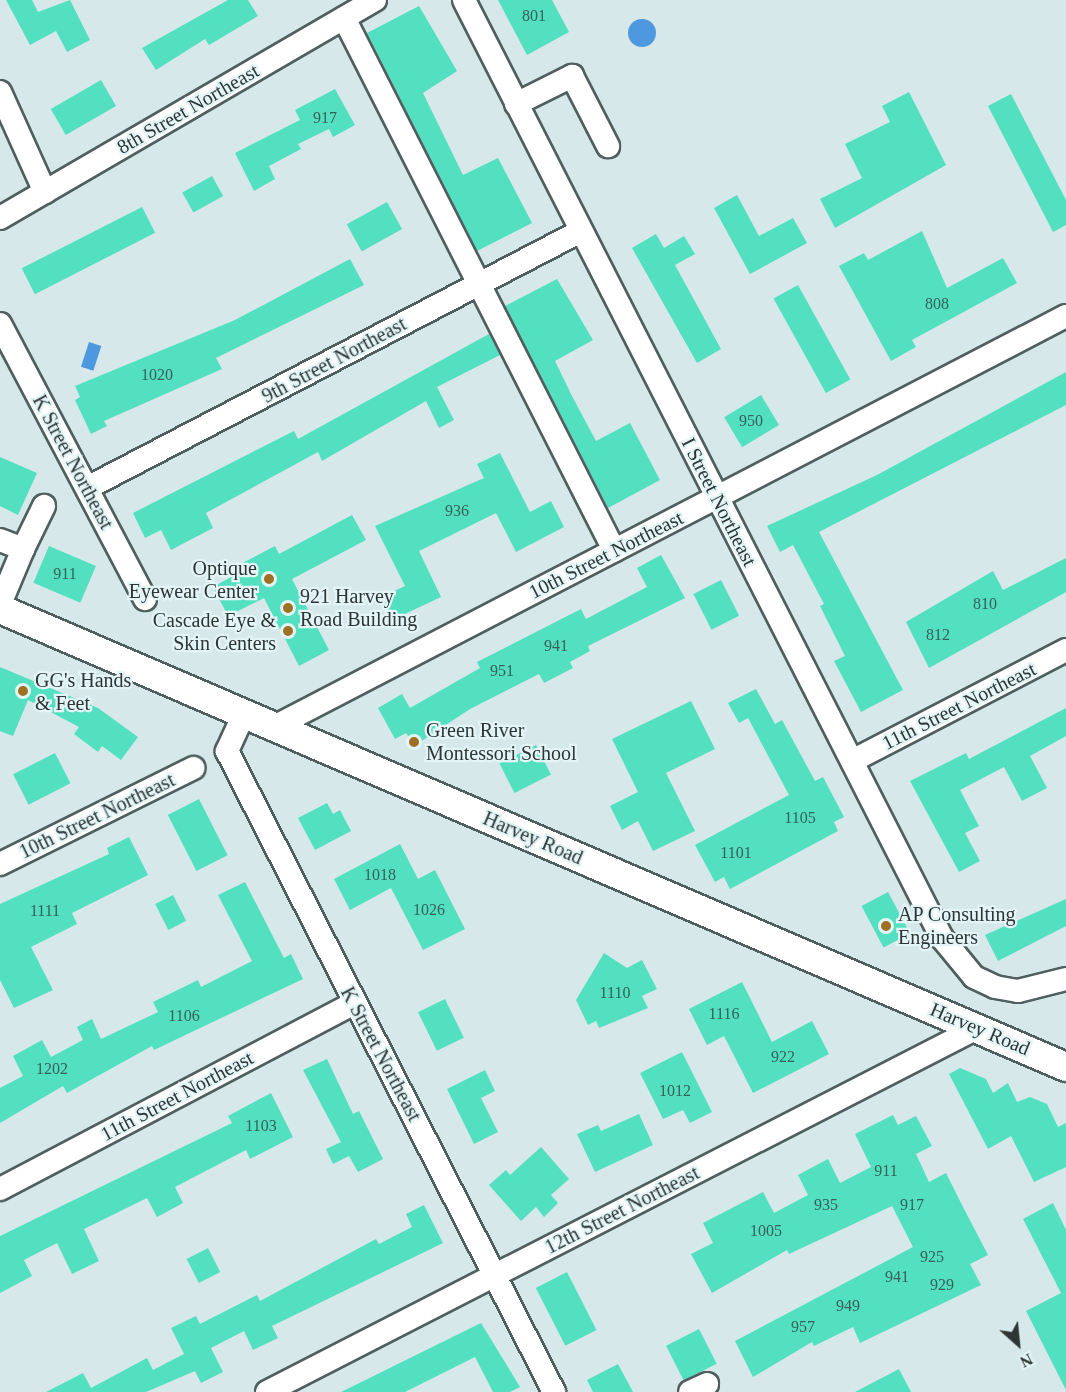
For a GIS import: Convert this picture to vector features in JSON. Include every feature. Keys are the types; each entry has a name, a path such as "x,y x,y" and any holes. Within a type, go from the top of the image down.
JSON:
{"main road":[{"name":"Harvey Road","path":"0,609 1066,1067"}],"street":[{"name":"8th Street Northeast","path":"0,218 375,0"},
{"name":"I Street Northeast","path":"464,0 942,938 974,977 995,987 1018,992 1066,979"},
{"path":"344,18 614,550"},
{"path":"516,104 572,76 608,146"},
{"path":"0,92 45,192"},
{"name":"9th Street Northeast","path":"87,488 581,231"},
{"name":"10th Street Northeast","path":"274,727 1066,316"},
{"name":"K Street Northeast","path":"0,324 145,599"},
{"path":"0,604 44,506"},
{"path":"0,540 23,549"},
{"name":"11th Street Northeast","path":"852,761 1066,650"},
{"name":"K Street Northeast","path":"244,714 227,751 354,1003 497,1275 554,1392"},
{"name":"10th Street Northeast","path":"0,864 193,768"},
{"name":"11th Street Northeast","path":"0,1189 354,1003"},
{"name":"12th Street Northeast","path":"267,1392 977,1028"}],"water":[{"path":"642,19 652,23 656,33 652,43 642,47 632,43 628,33 632,23"},
{"path":"89,342 101,346 93,371 81,367"}],"building":[{"path":"6,0 32,0 38,12 70,0 90,40 67,52 56,31 30,45"},
{"path":"228,0 248,0 258,16 209,45 205,39 156,70 142,48"},
{"path":"498,0 552,0 569,32 527,55"},
{"path":"419,6 457,71 423,93 463,175 498,158 532,223 477,251 367,33"},
{"path":"101,80 116,106 66,135 51,109"},
{"path":"335,89 355,125 333,137 329,129 298,144 301,149 269,166 275,179 254,191 235,153 300,120 295,110"},
{"path":"909,92 946,165 835,228 820,199 862,178 845,144 890,122 882,106"},
{"path":"1011,94 1066,200 1066,225 1053,232 988,106"},
{"path":"212,176 223,196 193,213 182,192"},
{"path":"737,195 759,236 793,218 807,243 750,274 714,208"},
{"path":"387,202 402,229 362,251 347,224"},
{"path":"142,207 155,233 35,294 22,268"},
{"path":"922,231 947,288 1003,258 1017,283 912,340 916,347 891,361 839,266 864,253 868,260"},
{"path":"656,234 664,248 684,236 695,254 675,265 721,349 697,363 632,248"},
{"path":"350,259 364,285 216,358 222,369 104,421 107,426 91,434 75,400 80,397 75,386 235,320"},
{"path":"557,279 593,340 555,361 572,396 596,441 630,423 660,480 608,508 505,306"},
{"path":"798,285 850,379 826,393 774,299"},
{"path":"489,334 500,355 437,387 454,420 439,428 426,401 322,461 318,452 206,513 213,528 171,550 161,530 145,538 133,513 294,431 298,439"},
{"path":"1066,372 1066,405 819,532 903,690 861,712 834,661 845,656 820,606 824,604 793,545 780,552 767,526 877,475"},
{"path":"761,395 779,425 742,447 724,417"},
{"path":"500,453 530,512 551,501 564,527 516,552 496,513 419,551 441,597 392,620 381,597 405,586 375,526 484,478 477,464"},
{"path":"0,457 37,473 18,515 0,506"},
{"name":"921 Harvey Road Building","path":"352,515 366,540 292,579 329,650 299,666 264,598 228,616 213,587 233,576 229,570 275,546 279,554"},
{"path":"49,546 96,566 80,603 33,583"},
{"path":"661,555 685,598 588,646 590,651 570,662 573,668 544,683 539,674 470,709 414,746 406,733 395,739 378,708 402,694 410,708 480,668 477,662 581,609 586,619 647,587 637,568"},
{"path":"1066,558 1066,592 929,668 906,622 993,571 1003,590"},
{"path":"721,580 739,616 712,630 693,594"},
{"path":"0,667 98,708 138,737 121,760 102,746 98,752 74,734 79,727 28,700 13,736 0,731"},
{"path":"756,689 775,724 782,720 815,781 823,777 844,817 834,822 838,831 730,889 724,877 715,882 695,845 789,795 748,718 739,723 728,703"},
{"path":"691,701 715,749 666,773 695,831 653,851 638,821 622,830 610,806 638,792 612,739"},
{"path":"1066,708 1066,736 1030,756 1047,788 1022,801 1004,767 960,790 979,826 965,833 980,861 959,872 910,781 966,753 969,759"},
{"path":"536,745 551,774 514,793 499,764"},
{"path":"55,753 70,783 29,805 13,774"},
{"path":"199,799 228,855 196,871 168,815"},
{"path":"327,803 333,814 340,810 351,831 315,850 298,818"},
{"path":"129,837 148,875 72,913 77,924 31,947 53,990 14,1008 0,980 0,904 109,854 107,848"},
{"path":"400,844 418,879 435,870 465,929 423,950 391,888 350,910 334,879"},
{"path":"245,882 284,958 291,954 303,979 154,1050 152,1046 67,1093 63,1086 0,1123 0,1088 23,1076 13,1056 42,1040 51,1057 83,1040 77,1027 92,1019 101,1039 158,1012 153,1002 198,980 201,987 252,961 218,895"},
{"path":"888,892 910,933 884,948 862,906"},
{"path":"173,895 186,921 168,930 155,904"},
{"path":"1066,899 1066,926 998,961 985,935"},
{"path":"604,953 627,968 642,960 657,989 642,996 648,1008 599,1028 596,1021 588,1025 576,1000"},
{"path":"742,982 772,1042 812,1021 829,1054 753,1093 724,1036 707,1045 689,1009"},
{"path":"445,999 464,1038 437,1051 418,1012"},
{"path":"682,1052 712,1112 690,1123 683,1110 663,1119 640,1073"},
{"path":"327,1059 353,1114 359,1111 383,1159 358,1172 349,1156 333,1164 326,1149 341,1142 303,1070"},
{"path":"960,1068 986,1079 993,1093 1008,1083 1017,1102 1030,1097 1047,1104 1058,1127 1066,1123 1066,1167 1034,1182 1011,1136 988,1149 949,1074"},
{"path":"485,1070 495,1091 481,1098 498,1132 474,1144 447,1089"},
{"path":"271,1093 293,1137 250,1159 246,1150 175,1187 183,1203 157,1217 147,1198 84,1229 99,1261 72,1274 57,1243 24,1260 32,1276 0,1293 0,1236 232,1123 228,1116"},
{"path":"639,1114 653,1145 595,1172 577,1134 598,1125 601,1131"},
{"path":"893,1115 898,1125 916,1116 932,1146 916,1154 929,1182 946,1173 988,1255 970,1264 981,1285 860,1343 853,1327 814,1346 812,1342 753,1377 735,1341 913,1247 892,1206 789,1254 787,1250 712,1293 691,1254 713,1243 703,1223 763,1192 774,1213 808,1195 798,1175 828,1159 840,1183 871,1167 855,1134"},
{"path":"541,1147 569,1179 551,1195 558,1203 544,1217 536,1207 521,1221 489,1185 506,1170 510,1175"},
{"path":"1053,1203 1066,1230 1066,1390 1026,1311 1061,1293 1023,1219"},
{"path":"424,1205 443,1243 272,1326 278,1338 253,1350 244,1331 211,1348 223,1372 201,1383 195,1371 146,1392 46,1392 83,1373 91,1388 147,1358 153,1370 184,1354 171,1328 196,1316 200,1324 257,1295 260,1301 376,1239 379,1244 412,1227 406,1214"},
{"path":"208,1248 220,1272 199,1283 187,1259"},
{"path":"567,1272 597,1330 565,1346 536,1288"},
{"path":"481,1323 520,1387 510,1392 493,1392 475,1357 405,1392 341,1392"},
{"path":"699,1329 717,1364 684,1381 666,1346"},
{"path":"618,1364 633,1392 593,1392 587,1380"},
{"path":"899,1369 911,1392 855,1392"}],"place":[{"name":"Optique Eyewear Center","path":"269,579"},
{"name":"921 Harvey Road Building","path":"288,608"},
{"name":"Cascade Eye & Skin Centers","path":"288,631"},
{"name":"GG's Hands & Feet","path":"23,691"},
{"name":"Green River Montessori School","path":"414,742"},
{"name":"AP Consulting Engineers","path":"886,926"}]}
